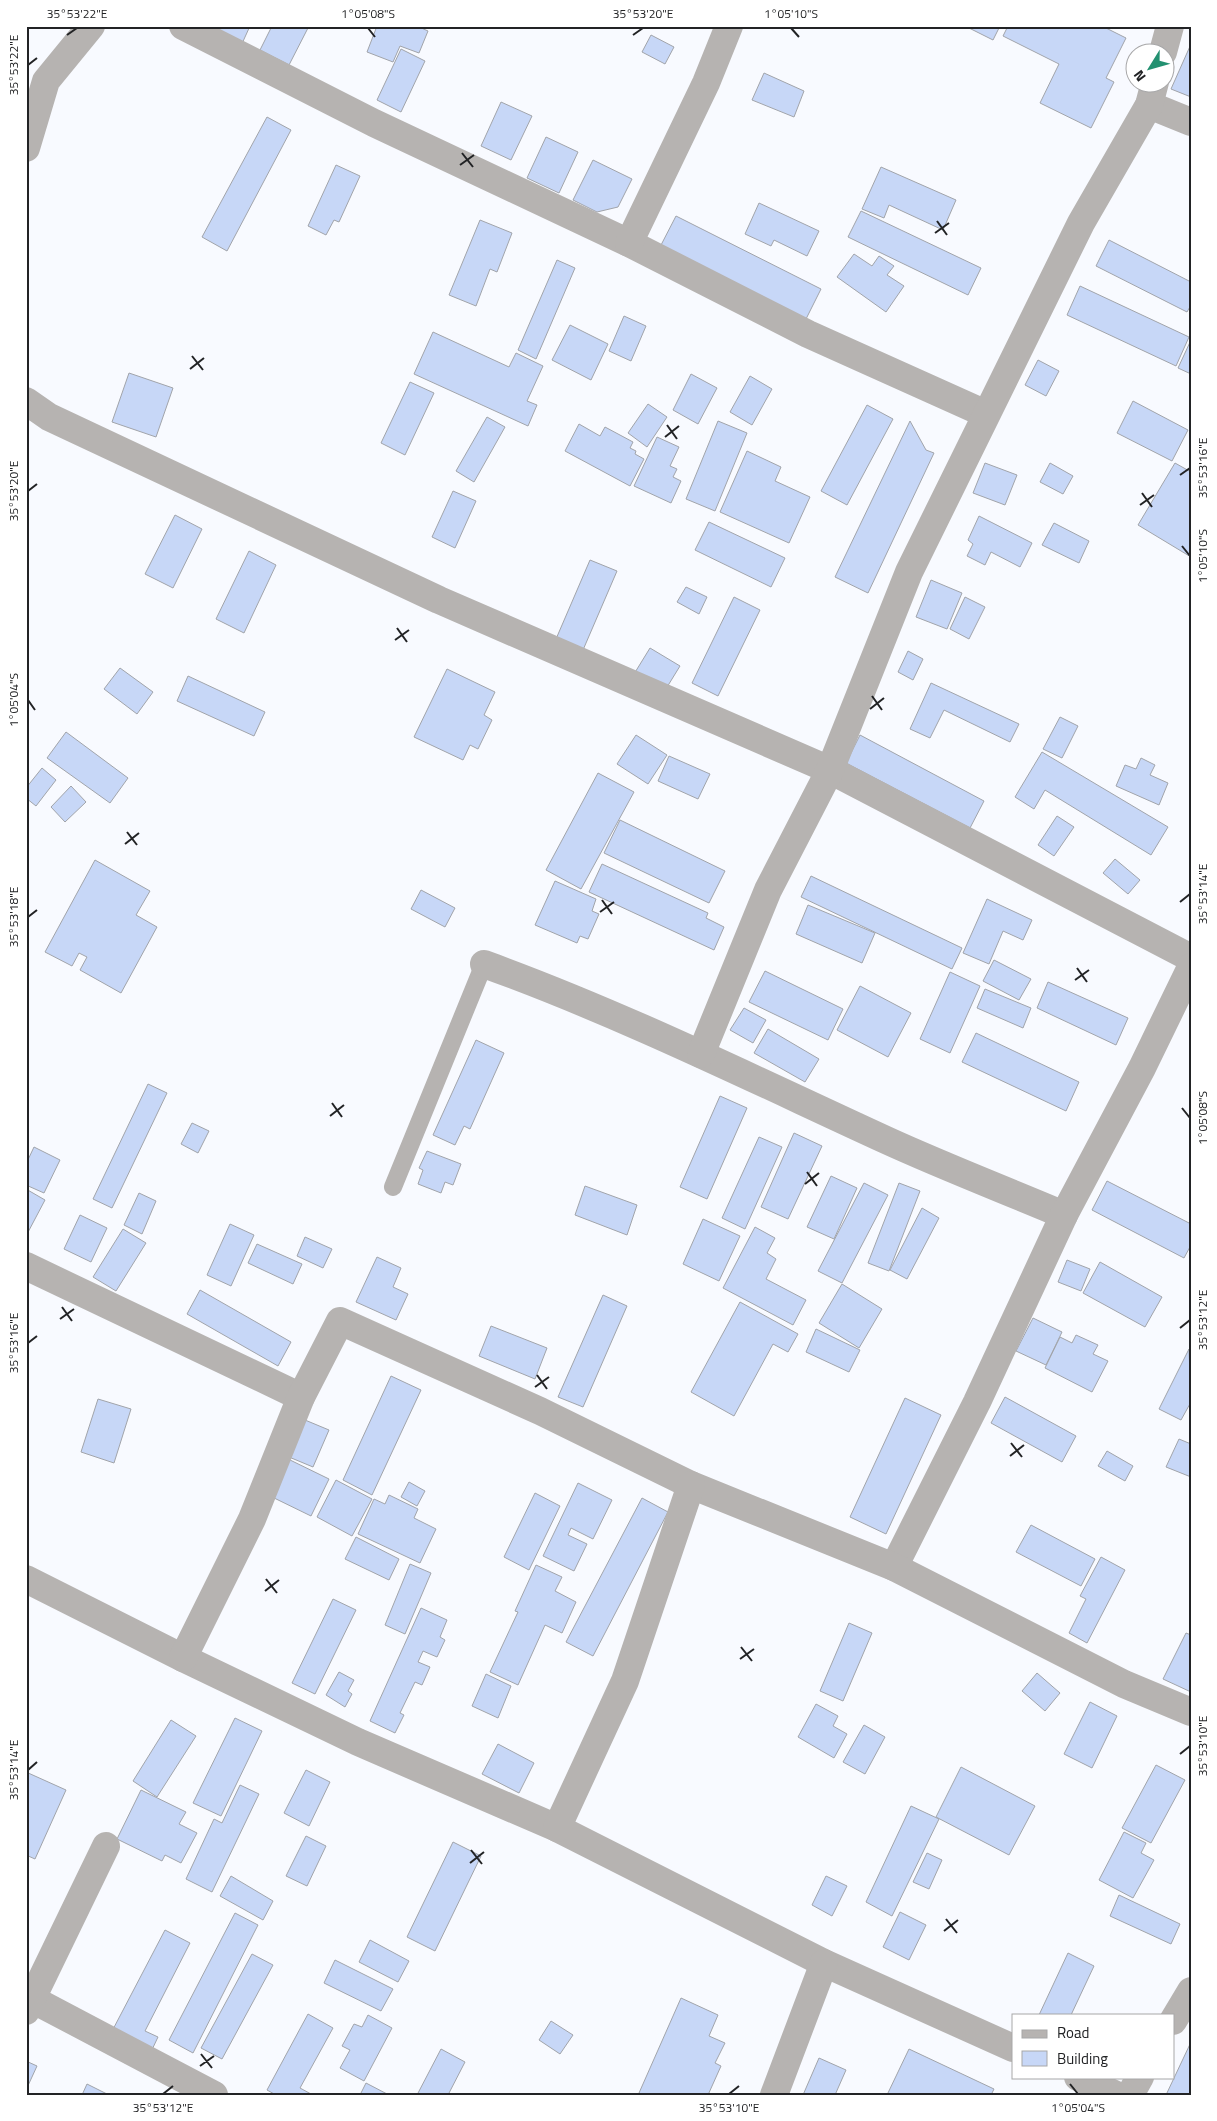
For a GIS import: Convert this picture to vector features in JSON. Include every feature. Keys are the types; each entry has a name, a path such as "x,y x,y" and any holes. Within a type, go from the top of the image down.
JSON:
{"street":[{"path":"26,148 32,108 46,81 91,26"},
{"path":"184,26 374,123 629,243 808,334 986,414"},
{"path":"629,243 706,83 729,26"},
{"path":"1166,42 1170,26"},
{"path":"701,1054 768,890 830,770 909,572 1081,222 1152,94 1191,122"},
{"path":"26,401 49,417 439,600 830,770 1191,958"},
{"path":"484,964 526,979 701,1054 888,1141 1064,1215"},
{"path":"894,1567 977,1402 1064,1215 1142,1068 1191,966"},
{"path":"26,1266 301,1397"},
{"path":"183,1658 252,1520 301,1397 340,1321 540,1411 690,1485 894,1567 1124,1684 1191,1712"},
{"path":"557,1828 625,1681 690,1485"},
{"path":"26,1579 183,1658 358,1742 557,1828 824,1963 1012,2048"},
{"path":"106,1846 28,2002 214,2095"},
{"path":"774,2095 824,1963"},
{"path":"1174,2019 1191,1991"},
{"path":"1080,2078 1116,2095"},
{"path":"1130,2095 1139,2078"}],"lane":[{"path":"393,1187 484,964"}],"building":[{"path":"212,26 250,26 240,48"},
{"path":"272,26 309,26 289,65 260,50"},
{"path":"377,26 417,26 428,31 419,53 400,46 393,62 367,52"},
{"path":"965,26 1000,26 993,40"},
{"path":"1008,26 1102,26 1126,38 1106,78 1114,82 1091,128 1040,103 1059,64 1003,36"},
{"path":"651,35 674,47 665,64 642,52"},
{"path":"1191,44 1191,97 1174,90 1174,82"},
{"path":"401,49 425,61 401,112 377,100"},
{"path":"764,73 804,91 794,117 752,100"},
{"path":"501,102 532,116 511,160 481,146"},
{"path":"267,117 291,130 227,251 202,237"},
{"path":"546,137 578,152 559,193 527,178"},
{"path":"593,160 632,179 618,207 597,212 573,200"},
{"path":"336,165 360,176 339,222 334,220 326,235 308,226"},
{"path":"881,167 956,200 943,230 889,205 884,218 862,209"},
{"path":"759,203 819,231 807,256 774,240 771,246 745,234"},
{"path":"861,211 981,268 968,295 848,237"},
{"path":"676,216 821,289 806,319 660,247"},
{"path":"480,220 512,233 497,272 490,269 476,306 449,295"},
{"path":"1109,240 1191,282 1191,305 1187,312 1096,266"},
{"path":"854,254 872,266 879,256 894,266 887,275 904,286 886,312 837,277"},
{"path":"557,260 575,268 536,359 518,350"},
{"path":"1080,286 1189,337 1176,366 1067,315"},
{"path":"624,316 646,326 631,361 609,351"},
{"path":"570,325 608,344 591,380 552,360"},
{"path":"433,332 509,367 516,353 543,366 527,401 537,405 528,426 414,374"},
{"path":"1191,340 1191,374 1178,368"},
{"path":"1038,360 1059,371 1046,396 1025,385"},
{"path":"129,373 173,388 156,437 112,422"},
{"path":"691,374 717,388 698,424 673,410"},
{"path":"750,376 772,389 752,425 730,412"},
{"path":"410,382 434,393 405,455 381,443"},
{"path":"1133,401 1188,430 1172,461 1117,433"},
{"path":"648,404 667,417 647,447 628,433"},
{"path":"867,405 893,419 847,505 821,491"},
{"path":"487,417 505,427 474,482 456,471"},
{"path":"718,421 747,433 715,511 686,499"},
{"path":"910,421 926,450 934,453 868,593 835,577"},
{"path":"579,424 600,436 605,427 633,442 630,448 636,451 635,454 644,459 630,486 565,451"},
{"path":"657,437 679,447 670,466 677,469 673,477 681,481 671,503 634,486"},
{"path":"747,451 781,467 775,481 810,497 789,543 720,512"},
{"path":"985,463 1017,475 1005,505 973,493"},
{"path":"1050,463 1073,476 1063,494 1040,482"},
{"path":"1175,463 1191,472 1191,557 1138,525"},
{"path":"453,491 476,501 455,548 432,537"},
{"path":"175,515 202,529 173,588 145,574"},
{"path":"979,516 1032,543 1020,567 991,552 985,565 967,556 973,544 968,540"},
{"path":"709,522 785,558 771,587 695,550"},
{"path":"1054,523 1089,541 1079,563 1042,545"},
{"path":"249,551 276,565 244,633 216,619"},
{"path":"590,560 617,571 583,650 556,639"},
{"path":"931,580 962,593 947,629 916,617"},
{"path":"686,587 707,597 699,614 677,602"},
{"path":"734,597 760,610 718,696 692,683"},
{"path":"965,597 985,607 969,639 950,629"},
{"path":"650,648 680,666 664,692 634,674"},
{"path":"908,651 923,659 913,680 898,672"},
{"path":"120,668 153,692 137,714 104,689"},
{"path":"447,669 495,692 484,715 492,720 478,749 470,745 463,760 414,737"},
{"path":"188,676 265,712 254,736 177,701"},
{"path":"931,683 1019,724 1010,742 944,710 930,738 910,729"},
{"path":"1060,717 1078,726 1062,758 1043,749"},
{"path":"66,732 128,778 110,803 47,758"},
{"path":"636,735 667,755 648,784 617,764"},
{"path":"860,735 984,801 970,828 846,763"},
{"path":"1042,752 1168,827 1151,855 1045,790 1034,809 1015,797"},
{"path":"669,756 710,774 698,799 658,781"},
{"path":"1141,758 1155,765 1150,775 1168,783 1159,805 1116,786 1125,765 1136,769"},
{"path":"42,768 56,780 36,806 26,798 26,788"},
{"path":"598,773 634,792 581,889 546,870"},
{"path":"71,786 86,802 65,822 51,807"},
{"path":"1057,816 1074,827 1054,856 1038,845"},
{"path":"620,820 725,871 709,903 604,853"},
{"path":"1115,859 1140,880 1128,894 1103,873"},
{"path":"95,860 150,891 136,915 157,927 121,993 80,970 87,957 79,953 72,966 45,952"},
{"path":"602,864 708,913 706,918 724,927 714,950 589,892"},
{"path":"811,876 962,948 952,969 801,897"},
{"path":"555,881 596,899 592,911 599,914 588,939 580,936 577,943 535,925"},
{"path":"421,890 455,908 445,927 411,909"},
{"path":"987,899 1032,920 1023,940 1003,931 989,964 963,953"},
{"path":"808,905 875,933 862,963 796,934"},
{"path":"994,960 1031,979 1019,1000 983,981"},
{"path":"765,971 843,1009 828,1040 749,1002"},
{"path":"950,972 980,986 950,1053 920,1039"},
{"path":"1048,982 1128,1018 1116,1045 1037,1008"},
{"path":"860,986 911,1013 888,1057 837,1030"},
{"path":"985,989 1031,1008 1023,1028 977,1008"},
{"path":"744,1008 766,1020 753,1043 730,1030"},
{"path":"768,1029 819,1059 805,1082 754,1053"},
{"path":"976,1033 1079,1082 1066,1111 962,1062"},
{"path":"476,1040 504,1053 470,1129 464,1126 455,1145 433,1135"},
{"path":"148,1084 167,1093 112,1208 93,1199"},
{"path":"720,1096 747,1108 707,1199 680,1187"},
{"path":"192,1123 209,1131 198,1153 181,1144"},
{"path":"794,1133 822,1146 788,1219 761,1207"},
{"path":"759,1137 782,1147 745,1229 722,1218"},
{"path":"34,1147 60,1160 44,1193 26,1185 26,1164"},
{"path":"427,1151 461,1164 453,1185 445,1182 441,1193 418,1184 423,1170 419,1168"},
{"path":"831,1176 857,1188 834,1239 807,1227"},
{"path":"1107,1181 1191,1224 1191,1245 1184,1258 1092,1210"},
{"path":"864,1183 888,1195 842,1283 818,1271"},
{"path":"899,1183 920,1191 889,1271 868,1263"},
{"path":"585,1186 637,1205 627,1235 575,1215"},
{"path":"26,1189 45,1200 26,1236"},
{"path":"139,1193 156,1201 142,1234 124,1225"},
{"path":"922,1208 939,1218 907,1279 890,1270"},
{"path":"80,1215 107,1228 91,1262 64,1249"},
{"path":"703,1219 740,1236 719,1281 683,1264"},
{"path":"230,1224 254,1235 231,1286 207,1275"},
{"path":"755,1227 775,1238 767,1253 776,1259 766,1279 806,1300 793,1325 723,1288"},
{"path":"123,1229 146,1243 116,1291 93,1277"},
{"path":"305,1237 332,1249 323,1268 297,1256"},
{"path":"257,1244 302,1264 293,1284 248,1263"},
{"path":"377,1257 401,1268 393,1287 408,1294 396,1320 356,1302"},
{"path":"1067,1260 1090,1269 1081,1291 1058,1282"},
{"path":"1100,1262 1162,1297 1145,1327 1083,1293"},
{"path":"842,1284 882,1309 859,1348 819,1323"},
{"path":"200,1290 291,1342 278,1366 187,1314"},
{"path":"603,1295 627,1306 583,1407 558,1397"},
{"path":"740,1302 798,1334 788,1352 773,1344 734,1416 691,1392"},
{"path":"1033,1318 1062,1332 1046,1365 1016,1351"},
{"path":"491,1326 547,1348 535,1379 479,1356"},
{"path":"816,1329 860,1350 849,1372 806,1352"},
{"path":"1076,1335 1098,1345 1093,1354 1108,1361 1092,1392 1045,1368 1060,1337 1072,1343"},
{"path":"1189,1349 1191,1402 1181,1420 1159,1409"},
{"path":"391,1376 421,1390 372,1495 343,1480"},
{"path":"1005,1397 1076,1436 1062,1462 991,1423"},
{"path":"905,1398 941,1415 886,1534 850,1517"},
{"path":"98,1399 131,1409 114,1463 81,1452"},
{"path":"305,1420 329,1430 313,1467 289,1457"},
{"path":"1179,1439 1191,1444 1191,1477 1166,1467"},
{"path":"1107,1451 1133,1466 1125,1481 1098,1466"},
{"path":"288,1459 329,1479 311,1516 270,1496"},
{"path":"336,1480 372,1499 352,1536 317,1517"},
{"path":"409,1482 425,1491 417,1506 401,1497"},
{"path":"578,1483 612,1500 593,1539 571,1528 568,1535 587,1544 574,1571 543,1556"},
{"path":"535,1493 560,1506 529,1570 504,1557"},
{"path":"389,1495 418,1509 414,1518 436,1529 420,1563 358,1534 374,1499 385,1504"},
{"path":"642,1498 668,1512 593,1656 566,1642"},
{"path":"1031,1525 1095,1559 1081,1586 1016,1552"},
{"path":"356,1537 399,1559 389,1580 345,1559"},
{"path":"1101,1557 1125,1570 1087,1643 1069,1633 1086,1599 1080,1596"},
{"path":"410,1564 431,1573 405,1634 385,1625"},
{"path":"536,1565 562,1577 555,1591 576,1602 562,1633 545,1625 518,1685 490,1672 518,1612 515,1611"},
{"path":"333,1599 356,1610 315,1694 292,1683"},
{"path":"421,1608 447,1620 440,1637 445,1640 437,1657 423,1651 418,1662 430,1667 422,1685 415,1682 400,1713 404,1715 395,1733 370,1721"},
{"path":"849,1623 872,1633 843,1701 820,1691"},
{"path":"1186,1633 1191,1635 1191,1692 1163,1679"},
{"path":"339,1672 354,1680 348,1691 352,1694 345,1707 326,1695"},
{"path":"1037,1673 1060,1693 1045,1711 1022,1691"},
{"path":"486,1674 511,1686 498,1718 472,1706"},
{"path":"1090,1702 1117,1716 1092,1768 1064,1754"},
{"path":"816,1704 838,1716 833,1726 847,1734 834,1758 798,1737"},
{"path":"235,1718 262,1731 221,1816 193,1803"},
{"path":"171,1720 196,1736 157,1797 133,1781"},
{"path":"864,1725 885,1737 865,1774 843,1762"},
{"path":"498,1744 534,1763 519,1793 482,1774"},
{"path":"1156,1765 1185,1780 1151,1843 1122,1828"},
{"path":"961,1767 1035,1806 1009,1855 936,1817"},
{"path":"306,1770 330,1782 309,1826 284,1813"},
{"path":"26,1772 66,1790 35,1859 26,1855"},
{"path":"240,1785 259,1794 212,1892 186,1879 214,1819 222,1823"},
{"path":"141,1790 186,1812 179,1824 197,1833 181,1863 165,1855 162,1861 117,1839"},
{"path":"911,1806 939,1819 892,1916 866,1902"},
{"path":"1124,1832 1146,1843 1141,1853 1154,1860 1133,1898 1099,1880"},
{"path":"306,1836 326,1846 307,1886 286,1876"},
{"path":"453,1842 481,1856 435,1951 407,1937"},
{"path":"927,1853 942,1860 929,1889 913,1882"},
{"path":"231,1876 273,1901 263,1920 220,1896"},
{"path":"826,1876 847,1886 832,1916 812,1905"},
{"path":"1119,1895 1180,1924 1171,1944 1110,1916"},
{"path":"900,1912 926,1925 909,1960 883,1947"},
{"path":"235,1913 258,1925 193,2053 169,2040"},
{"path":"165,1930 190,1943 145,2031 158,2037 149,2056 110,2035"},
{"path":"370,1940 409,1961 398,1982 359,1962"},
{"path":"1068,1953 1094,1966 1071,2014 1039,2014"},
{"path":"252,1954 273,1965 222,2059 201,2048"},
{"path":"335,1960 393,1989 381,2011 324,1983"},
{"path":"681,1998 718,2015 709,2036 725,2043 715,2063 721,2066 708,2095 644,2095 639,2093"},
{"path":"308,2014 333,2028 300,2088 311,2094 276,2095 267,2090"},
{"path":"368,2015 392,2028 364,2081 340,2068 350,2050 342,2046 354,2024 362,2027"},
{"path":"551,2021 573,2035 560,2054 539,2040"},
{"path":"1191,2042 1191,2095 1166,2095"},
{"path":"441,2049 465,2062 448,2095 417,2095"},
{"path":"909,2049 994,2089 991,2095 887,2095"},
{"path":"819,2058 846,2070 835,2095 803,2095"},
{"path":"26,2061 37,2066 26,2090"},
{"path":"366,2083 389,2095 360,2095"},
{"path":"87,2084 109,2095 82,2095"}]}
